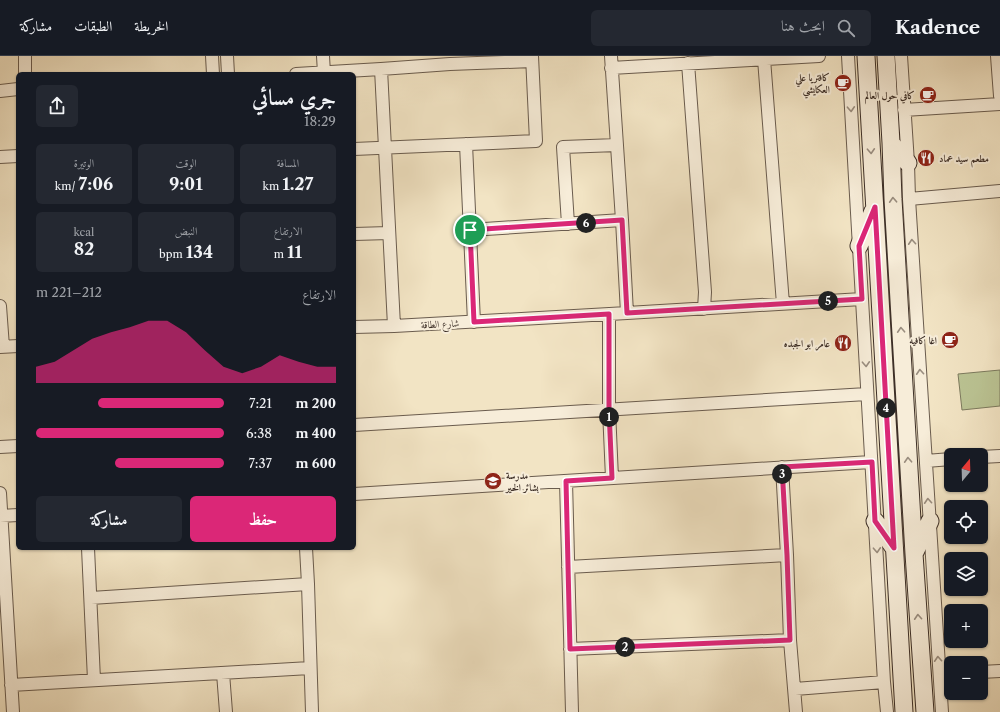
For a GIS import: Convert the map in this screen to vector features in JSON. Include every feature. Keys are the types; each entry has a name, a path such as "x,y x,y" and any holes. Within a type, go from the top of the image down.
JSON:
{"main road":[{"path":"866,56 904,712"},
{"path":"886,56 914,554 925,712"},
{"path":"891,143 908,163"},
{"path":"859,246 875,207"},
{"path":"875,521 894,548"},
{"path":"914,554 930,521"}],"street":[{"path":"25,56 25,72"},
{"path":"212,56 213,72"},
{"path":"227,56 228,72"},
{"path":"323,56 324,72 532,58 536,141 356,149"},
{"path":"610,56 627,313"},
{"path":"611,68 819,56"},
{"path":"848,56 886,712"},
{"path":"901,56 930,521 944,665"},
{"path":"997,56 1000,96"},
{"path":"764,59 783,304"},
{"path":"688,63 705,292 704,309"},
{"path":"381,69 394,326"},
{"path":"0,91 16,89"},
{"path":"904,110 1000,104"},
{"path":"466,144 474,322"},
{"path":"568,224 563,147 617,146"},
{"path":"0,157 16,156"},
{"path":"909,199 1000,190"},
{"path":"470,230 622,220"},
{"path":"356,234 389,232"},
{"name":"شارع الطاقة","path":"356,327 474,322 862,299"},
{"path":"0,306 2,347 16,346"},
{"path":"609,314 609,410 612,478"},
{"path":"356,425 867,394"},
{"path":"0,447 16,446"},
{"path":"988,457 1000,456"},
{"path":"926,461 944,460"},
{"path":"356,494 872,462"},
{"path":"782,467 790,640 796,712"},
{"path":"566,481 572,712"},
{"path":"0,493 12,685 12,712"},
{"path":"1,516 16,515"},
{"path":"88,550 94,680"},
{"path":"306,550 312,712"},
{"path":"568,567 787,555"},
{"path":"90,598 308,584"},
{"path":"570,649 790,640"},
{"path":"12,685 310,668"},
{"path":"988,672 1000,671"},
{"path":"224,673 226,712"},
{"path":"795,689 884,682"},
{"path":"942,712 944,687"}],"green space":[{"path":"1000,370 1000,406 962,410 958,374"}],"place":[{"name":"كافتريا علي العكايشي","path":"843,83"},
{"name":"كافي حول العالم","path":"928,95"},
{"name":"مطعم سيد عماد","path":"926,158"},
{"name":"اغا كافيه","path":"950,340"},
{"name":"عامر ابو الجبده","path":"843,343"},
{"name":"مدرسة بشائر الخير","path":"493,481"}],"route":[{"path":"875,207 894,548 875,521 872,462 782,467 790,640 570,649 566,481 612,478 609,410 609,314 474,322 470,230 622,220 627,313 704,309 862,299 859,246 875,207"}]}
